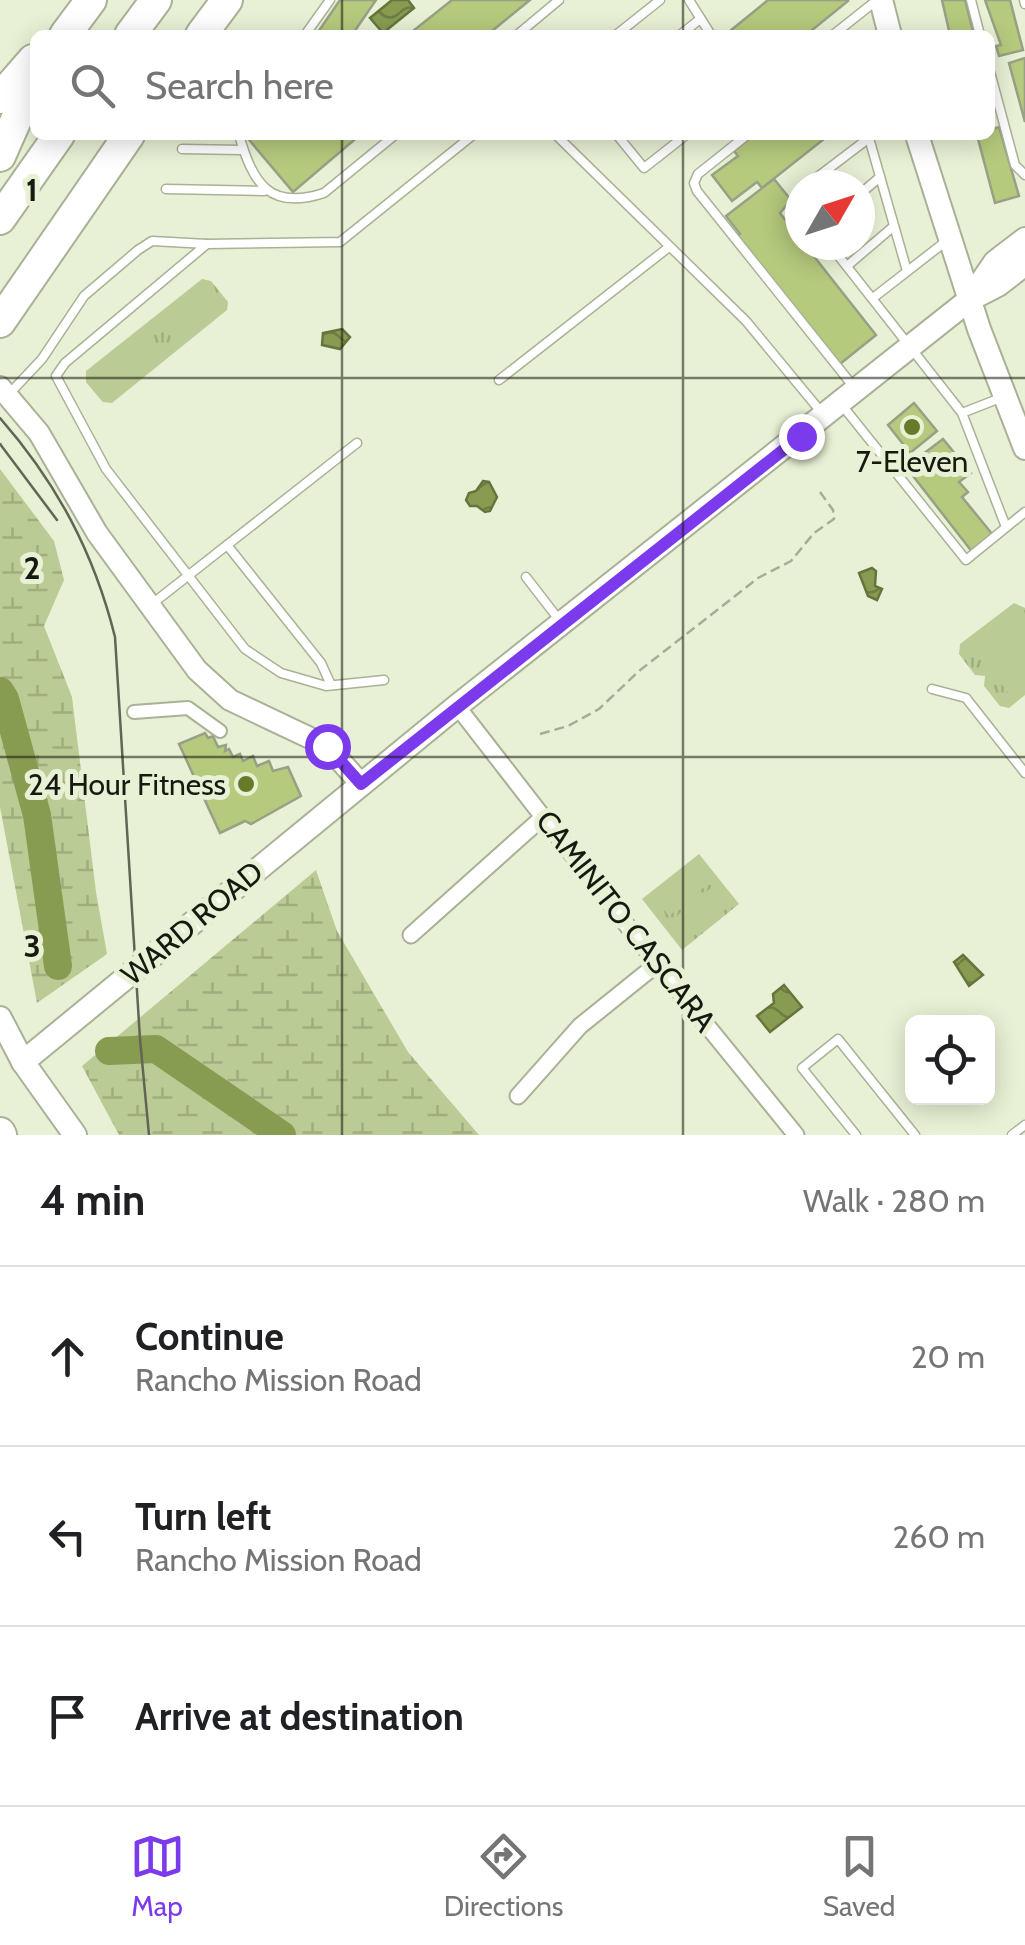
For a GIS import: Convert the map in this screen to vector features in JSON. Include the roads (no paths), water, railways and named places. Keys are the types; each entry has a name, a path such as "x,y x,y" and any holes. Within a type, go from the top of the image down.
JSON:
{"highway":[{"path":"204,30 227,0"},
{"path":"0,98 30,64"},
{"path":"0,119 30,81"},
{"path":"0,156 30,87"},
{"path":"0,219 55,140"},
{"path":"0,322 126,140"}],"main road":[{"path":"879,0 888,30"},
{"path":"919,140 969,300 1025,448"},
{"path":"969,300 996,262 1025,238"},
{"path":"969,300 998,286 1025,264"},
{"name":"WARD ROAD","path":"23,1062 457,706 969,300"},
{"path":"0,1018 23,1062 76,1135"}],"street":[{"path":"4,391 39,433 96,533 197,670 230,700 327,746 361,784"},
{"name":"CAMINITO CASCARA","path":"457,706 657,964 796,1135"},
{"path":"134,712 188,708 220,731"},
{"path":"411,935 544,818"},
{"path":"518,1096 580,1026 657,964"}],"lane":[{"path":"309,30 330,0"},
{"path":"523,30 560,0"},
{"path":"622,30 660,0"},
{"path":"689,0 708,30"},
{"path":"840,30 879,0"},
{"path":"970,0 979,30"},
{"path":"686,30 699,20"},
{"path":"995,91 1015,165 1025,175"},
{"path":"240,140 264,190"},
{"path":"166,189 264,190 281,197 310,198 324,193 389,140"},
{"path":"4,391 42,358 84,296 152,241 340,242 467,140"},
{"path":"561,140 746,321 841,404"},
{"path":"622,140 644,168 680,140"},
{"path":"740,140 698,174 694,183 841,404 966,560 1025,512"},
{"path":"827,170 866,140"},
{"path":"872,140 907,271"},
{"path":"182,149 243,150"},
{"path":"875,181 880,177"},
{"path":"847,266 894,226"},
{"path":"873,298 949,239"},
{"path":"208,244 56,376 106,469 245,650 282,673 331,685 384,680"},
{"path":"499,380 669,247"},
{"path":"842,260 962,413 1006,527"},
{"path":"42,358 60,370"},
{"path":"962,413 1005,396"},
{"path":"148,606 357,444"},
{"path":"227,545 320,662 331,685"},
{"path":"526,577 562,624"},
{"path":"932,690 966,698 1025,773"},
{"path":"856,1135 802,1068 838,1039 915,1135"},
{"path":"1012,1135 1025,1125"}],"water":[{"path":"392,0 408,0 414,8 387,30 380,30 370,18"},
{"path":"342,329 350,337 340,349 322,345 323,333"},
{"path":"483,481 489,482 497,497 490,511 485,512 466,500"},
{"path":"872,568 876,571 875,586 882,589 877,600 868,596 859,573"},
{"path":"963,955 983,975 969,986 954,962"},
{"path":"784,985 802,1007 770,1032 757,1016 774,1003 773,994"}],"waterway":[{"path":"0,691 37,815 58,966"},
{"path":"109,1051 156,1049 282,1135"}],"tram line":[{"path":"0,418 39,468 71,520 96,576 115,637 149,1135"},
{"path":"0,444 57,520"}],"place":[{"name":"7-Eleven","path":"912,427"},
{"name":"24 Hour Fitness","path":"246,784"}]}
